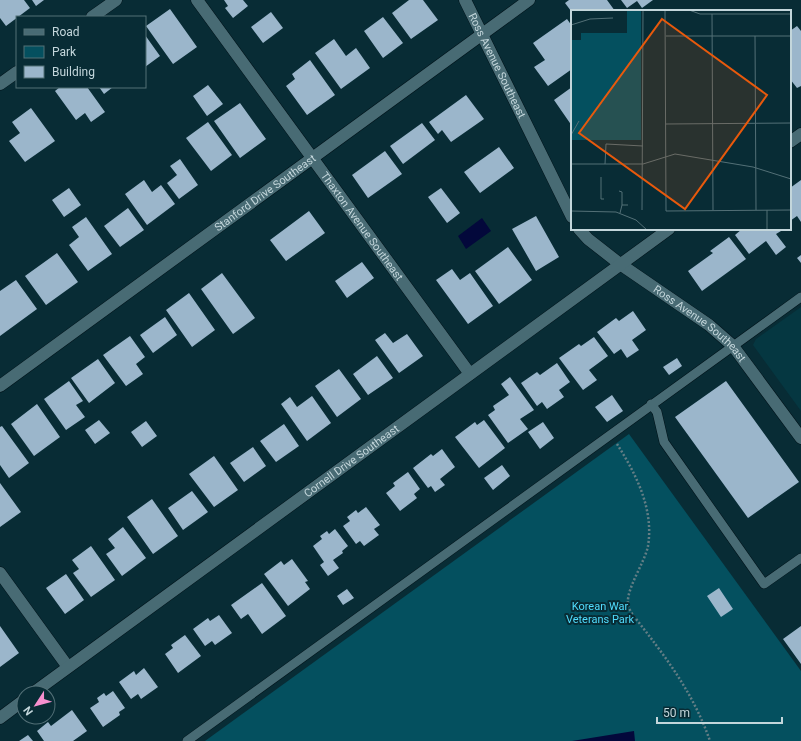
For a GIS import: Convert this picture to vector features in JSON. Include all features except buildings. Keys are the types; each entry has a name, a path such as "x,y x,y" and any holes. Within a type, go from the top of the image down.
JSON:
{"street":[{"path":"93,16 116,0"},
{"name":"Thaxton Avenue Southeast","path":"197,0 470,374"},
{"name":"Ross Avenue Southeast","path":"466,0 571,215"},
{"name":"Stanford Drive Southeast","path":"0,386 530,0"},
{"path":"0,84 16,73"},
{"path":"791,141 801,134"},
{"name":"Ross Avenue Southeast","path":"580,230 588,239 620,264 709,325 733,346 801,438"},
{"name":"Cornell Drive Southeast","path":"44,685 668,230"},
{"path":"0,573 68,667"},
{"path":"0,718 16,706"}],"lane":[{"path":"187,741 801,297"},
{"path":"651,404 657,412 664,442 764,584 801,558"}],"path":[{"path":"610,434 629,463 643,494 649,520 648,546 629,594 628,604 633,615 679,677 701,715 710,741"}],"shaded area":[{"path":"482,218 491,231 466,249 458,236"},
{"path":"801,307 801,411 753,345 756,339"},
{"path":"634,731 635,741 572,741"}],"green space":[{"name":"Korean War Veterans Park","path":"629,434 801,671 801,741 205,741"}]}
